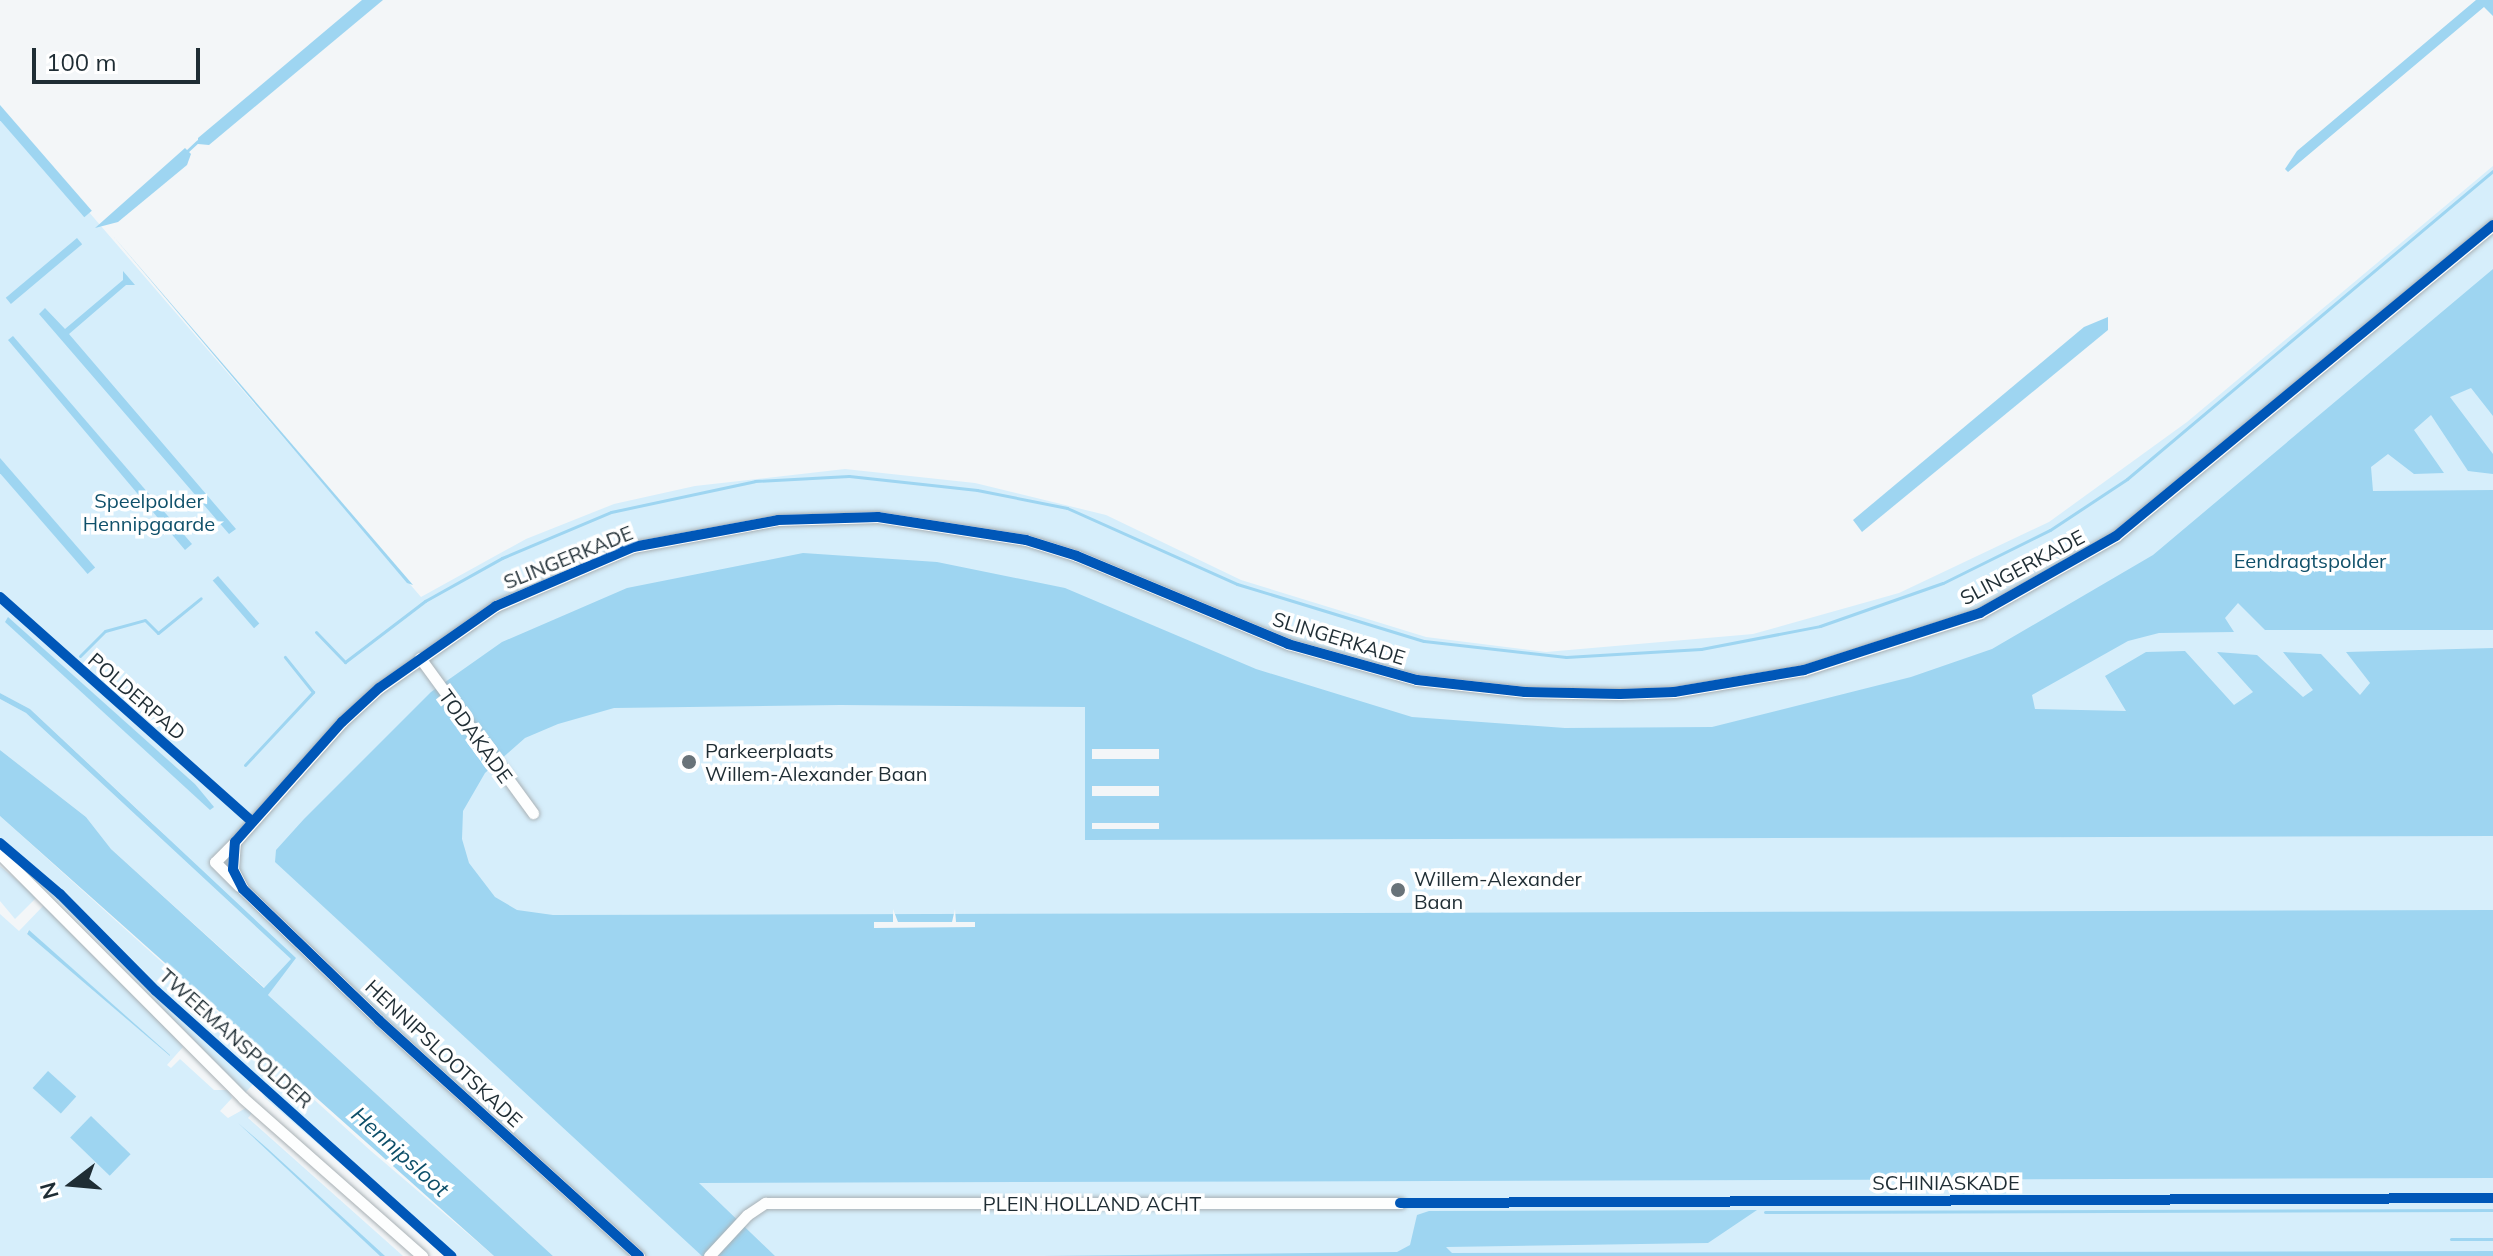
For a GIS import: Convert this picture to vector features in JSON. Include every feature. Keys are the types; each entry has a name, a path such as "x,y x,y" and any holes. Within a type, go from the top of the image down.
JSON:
{"street":[{"name":"SLINGERKADE","path":"243,889 215,862 349,715 420,658 496,606 633,547 778,520 878,517 980,529 1051,548 1288,644 1417,680 1525,692 1620,694 1687,690 1804,670 1980,613 2116,536 2493,225"},
{"name":"TODAKADE","path":"420,658 533,813"},
{"name":"HENNIPSLOOTSKADE","path":"235,842 233,869 243,889 639,1256"},
{"name":"TWEEMANSPOLDER","path":"0,854 243,1098 422,1256"},
{"name":"PLEIN HOLLAND ACHT","path":"709,1256 747,1215 765,1203 1400,1203"}],"green space":[{"name":"Willem-Alexander Baan","path":"0,109 421,597 526,539 614,504 695,486 845,469 975,483 1106,515 1241,580 1426,637 1546,652 1753,634 1899,593 2049,522 2187,422 2493,166 2493,1256 553,1256 268,995 290,961 265,988 111,849 86,817 0,750 0,699 26,713 166,836 30,709 0,693","holes":["8,618 195,784 204,796 143,748"]},
{"path":"0,816 371,1151 494,1256 455,1256 257,1080 245,1093 60,903 0,852"},
{"path":"0,866 37,897 15,919 0,901"},
{"path":"45,904 151,1007 183,1047 167,1065 171,1068 180,1059 214,1090 228,1090 232,1098 220,1111 228,1118 246,1108 252,1113 248,1118 403,1256 0,1256 0,914 19,931","holes":["28,930 170,1055 27,934"]},
{"path":"259,1088 447,1256 265,1098"}],"water":[{"path":"362,0 383,0 209,145 198,144 198,138"},
{"path":"2476,0 2493,0 2493,16 2484,7 2288,172 2285,169 2297,151"},
{"path":"0,105 92,211 84,217 0,120"},
{"path":"185,148 191,154 187,165 118,222 95,228"},
{"path":"113,236 413,585 407,583"},
{"path":"77,238 82,244 11,304 6,298"},
{"name":"Willem-Alexander Baan","path":"2493,269 2493,416 2471,388 2450,397 2493,454 2493,474 2468,471 2431,415 2414,430 2444,473 2414,474 2388,454 2371,467 2373,491 2493,490 2493,630 2265,630 2238,603 2225,618 2234,632 2159,633 2128,641 2032,695 2035,709 2126,711 2105,676 2146,652 2185,651 2234,705 2253,692 2217,652 2257,655 2303,697 2313,690 2283,652 2321,654 2360,695 2370,683 2346,652 2493,648 2493,836 1085,840 1085,707 840,705 614,708 558,724 525,738 485,773 463,811 462,839 469,863 495,897 517,910 553,915 2493,910 2493,1178 699,1183 775,1256 702,1256 275,862 276,850 304,819 431,692 502,642 627,588 803,553 937,562 1065,588 1256,669 1412,717 1565,728 1712,727 1911,677 1992,649 2153,555"},
{"path":"123,271 135,285 126,285 69,334 236,529 229,534 39,314 45,308 65,329 123,280"},
{"path":"2108,317 2108,330 1862,532 1853,520 2084,327"},
{"path":"13,336 192,544 185,550 8,340"},
{"path":"0,458 95,567 88,574 0,473"},
{"path":"218,576 259,624 254,628 213,581"},
{"path":"8,617 195,784 214,807 210,810 5,622"},
{"name":"Hennipsloot","path":"0,693 30,709 296,958 268,995 553,1256 494,1256 0,816 0,750 86,817 111,849 264,988 291,959 26,713 0,699"},
{"path":"29,930 170,1055 170,1056 27,934"},
{"path":"48,1071 76,1096 61,1114 33,1088"},
{"path":"91,1116 131,1154 110,1176 70,1138"},
{"path":"238,1123 268,1149 385,1256 380,1256"},
{"path":"1757,1210 1708,1243 1446,1247 1452,1253 2493,1251 2493,1256 1042,1256 1397,1252 1410,1245 1417,1215 1429,1211"}],"pier":[{"path":"1092,749 1159,749 1159,759 1092,759"},
{"path":"1092,786 1159,786 1159,796 1092,796"},
{"path":"1092,823 1159,823 1159,829 1092,829"},
{"path":"893,909 898,922 952,922 955,909 956,922 975,922 975,927 874,928 874,922 893,922"}],"waterway":[{"path":"186,152 198,141"},
{"path":"316,632 345,662 425,601 502,558 611,512 755,481 849,476 977,490 1067,508 1237,584 1424,641 1566,657 1701,649 1820,626 1943,583 2050,530 2127,479 2493,171"},
{"path":"80,656 105,631 145,620 158,633 201,598"},
{"path":"245,765 313,692 285,657"},
{"path":"1765,1212 2493,1210"},
{"path":"2451,1239 2493,1239"}],"cycle path":[{"path":"639,1256 379,1020 243,889 233,869 235,842 342,722 379,688 496,606 633,547 778,520 878,517 1026,540 1077,556 1288,644 1417,680 1525,692 1620,694 1674,692 1804,670 1980,613 2116,536 2493,225"},
{"name":"POLDERPAD","path":"0,597 251,821"},
{"path":"0,843 60,894 156,991 451,1256"},
{"name":"SCHINIASKADE","path":"1400,1203 2493,1198"}],"place":[{"name":"Parkeerplaats Willem-Alexander Baan","path":"689,762"},
{"name":"Willem-Alexander Baan","path":"1398,890"}],"park label":[{"name":"Speelpolder Hennipgaarde","path":"149,512"},
{"name":"Eendragtspolder","path":"2310,560"}]}
